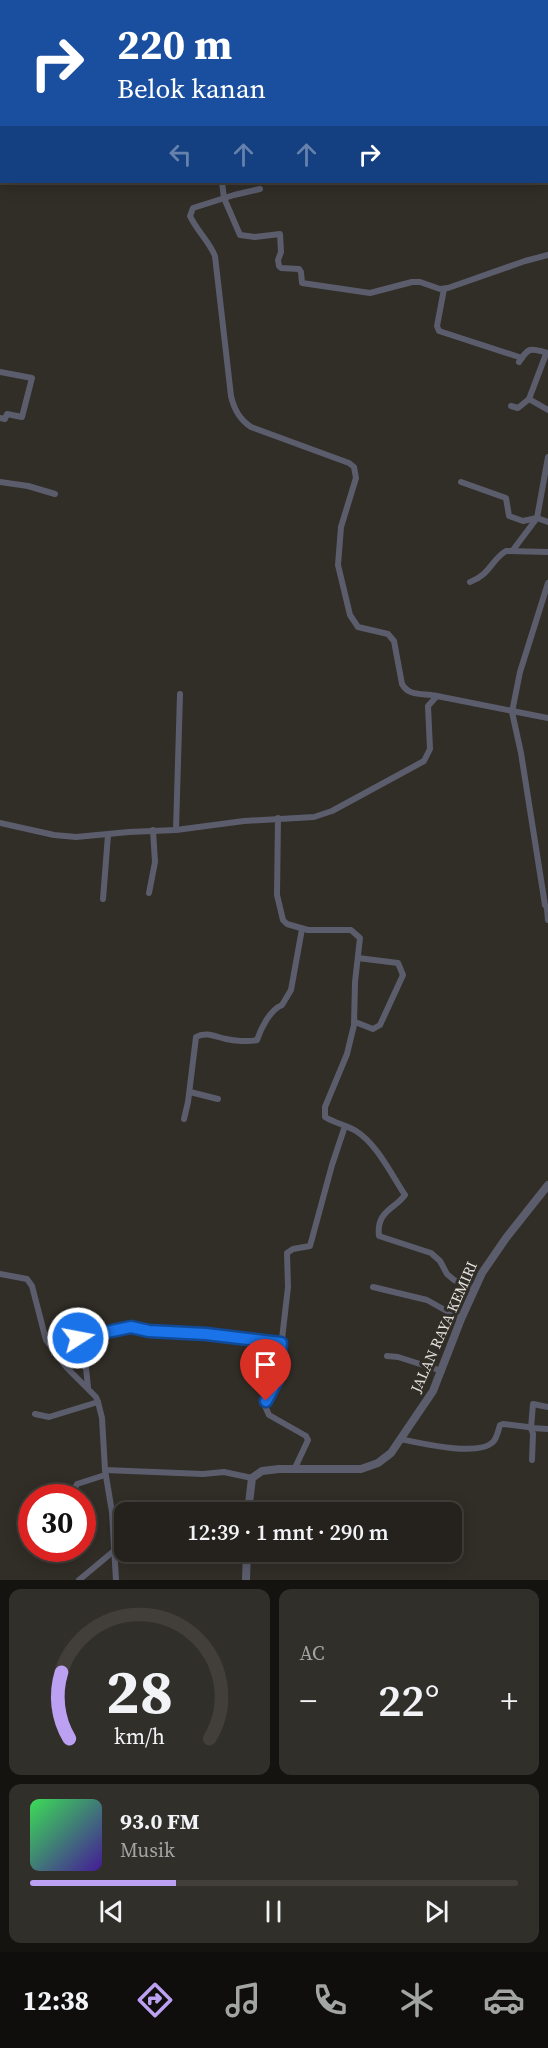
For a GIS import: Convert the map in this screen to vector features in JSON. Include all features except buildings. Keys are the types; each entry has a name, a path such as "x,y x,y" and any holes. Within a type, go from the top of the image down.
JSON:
{"street":[{"path":"222,183 224,198 241,236 280,234 279,266 299,269 302,283 370,293 412,282 444,289 548,255"},
{"path":"260,189 193,208 190,216 195,227 209,243 219,273 231,396 236,412 251,427 349,463 354,468 356,478 341,527 338,565 350,615 358,627 392,637 405,690 548,718"},
{"path":"444,289 438,331 520,360 526,352 532,349 547,353 529,399 518,408 511,406"},
{"path":"0,372 32,378 22,417 7,414 5,419 0,418"},
{"path":"529,399 548,410"},
{"path":"513,550 537,518 548,457"},
{"path":"0,482 28,486 55,494"},
{"path":"461,482 506,498 508,514 511,518 523,521 537,518 548,522"},
{"path":"470,582 487,573 502,553 513,550 548,552"},
{"path":"548,583 519,672 512,712 521,753 548,920"},
{"path":"176,831 180,694"},
{"path":"0,823 54,835 76,837 153,830 176,831 278,818 314,817 332,811 424,761 429,749 428,706 437,696"},
{"path":"278,818 277,895 283,920 287,924 302,929 351,930 360,938 355,1022 347,1054 325,1113 326,1117 365,1139 384,1162 405,1195 390,1206 384,1215 378,1229 379,1236 431,1253 454,1280 474,1288"},
{"path":"149,893 155,862 153,830"},
{"path":"103,899 108,835"},
{"path":"184,1119 190,1092 196,1037 200,1034 208,1034 229,1040 256,1040 265,1020 285,1002 291,990 302,929"},
{"path":"355,1022 373,1029 380,1025 403,975 398,963 358,958"},
{"path":"190,1092 218,1099"},
{"path":"294,1470 308,1440 306,1436 268,1413 265,1406 277,1380 288,1287 287,1253 293,1249 310,1246 345,1126"},
{"name":"JALAN RAYA KEMIRI","path":"252,1478 262,1471 279,1468 294,1470 361,1469 378,1463 391,1453 433,1391 474,1288 492,1257 548,1185"},
{"path":"0,1274 27,1279 32,1286 46,1340 67,1368 88,1388 98,1402 102,1418 105,1473 114,1537"},
{"path":"373,1287 427,1300 461,1319"},
{"path":"52,1349 78,1338 131,1327 149,1331 206,1334 281,1343"},
{"path":"78,1338 79,1352 85,1359 88,1388"},
{"path":"387,1356 398,1357 442,1371"},
{"path":"36,1414 49,1417 98,1402"},
{"path":"532,1460 532,1405 548,1407"},
{"path":"400,1439 466,1449 492,1443 500,1425 503,1424 548,1429"},
{"path":"77,1484 105,1473 232,1472 252,1478 249,1502"},
{"path":"79,1580 114,1551"},
{"path":"115,1562 116,1580"},
{"path":"246,1580 247,1562"}],"route":[{"path":"78,1338 131,1327 149,1331 206,1334 281,1343 277,1380 266,1401"}]}
